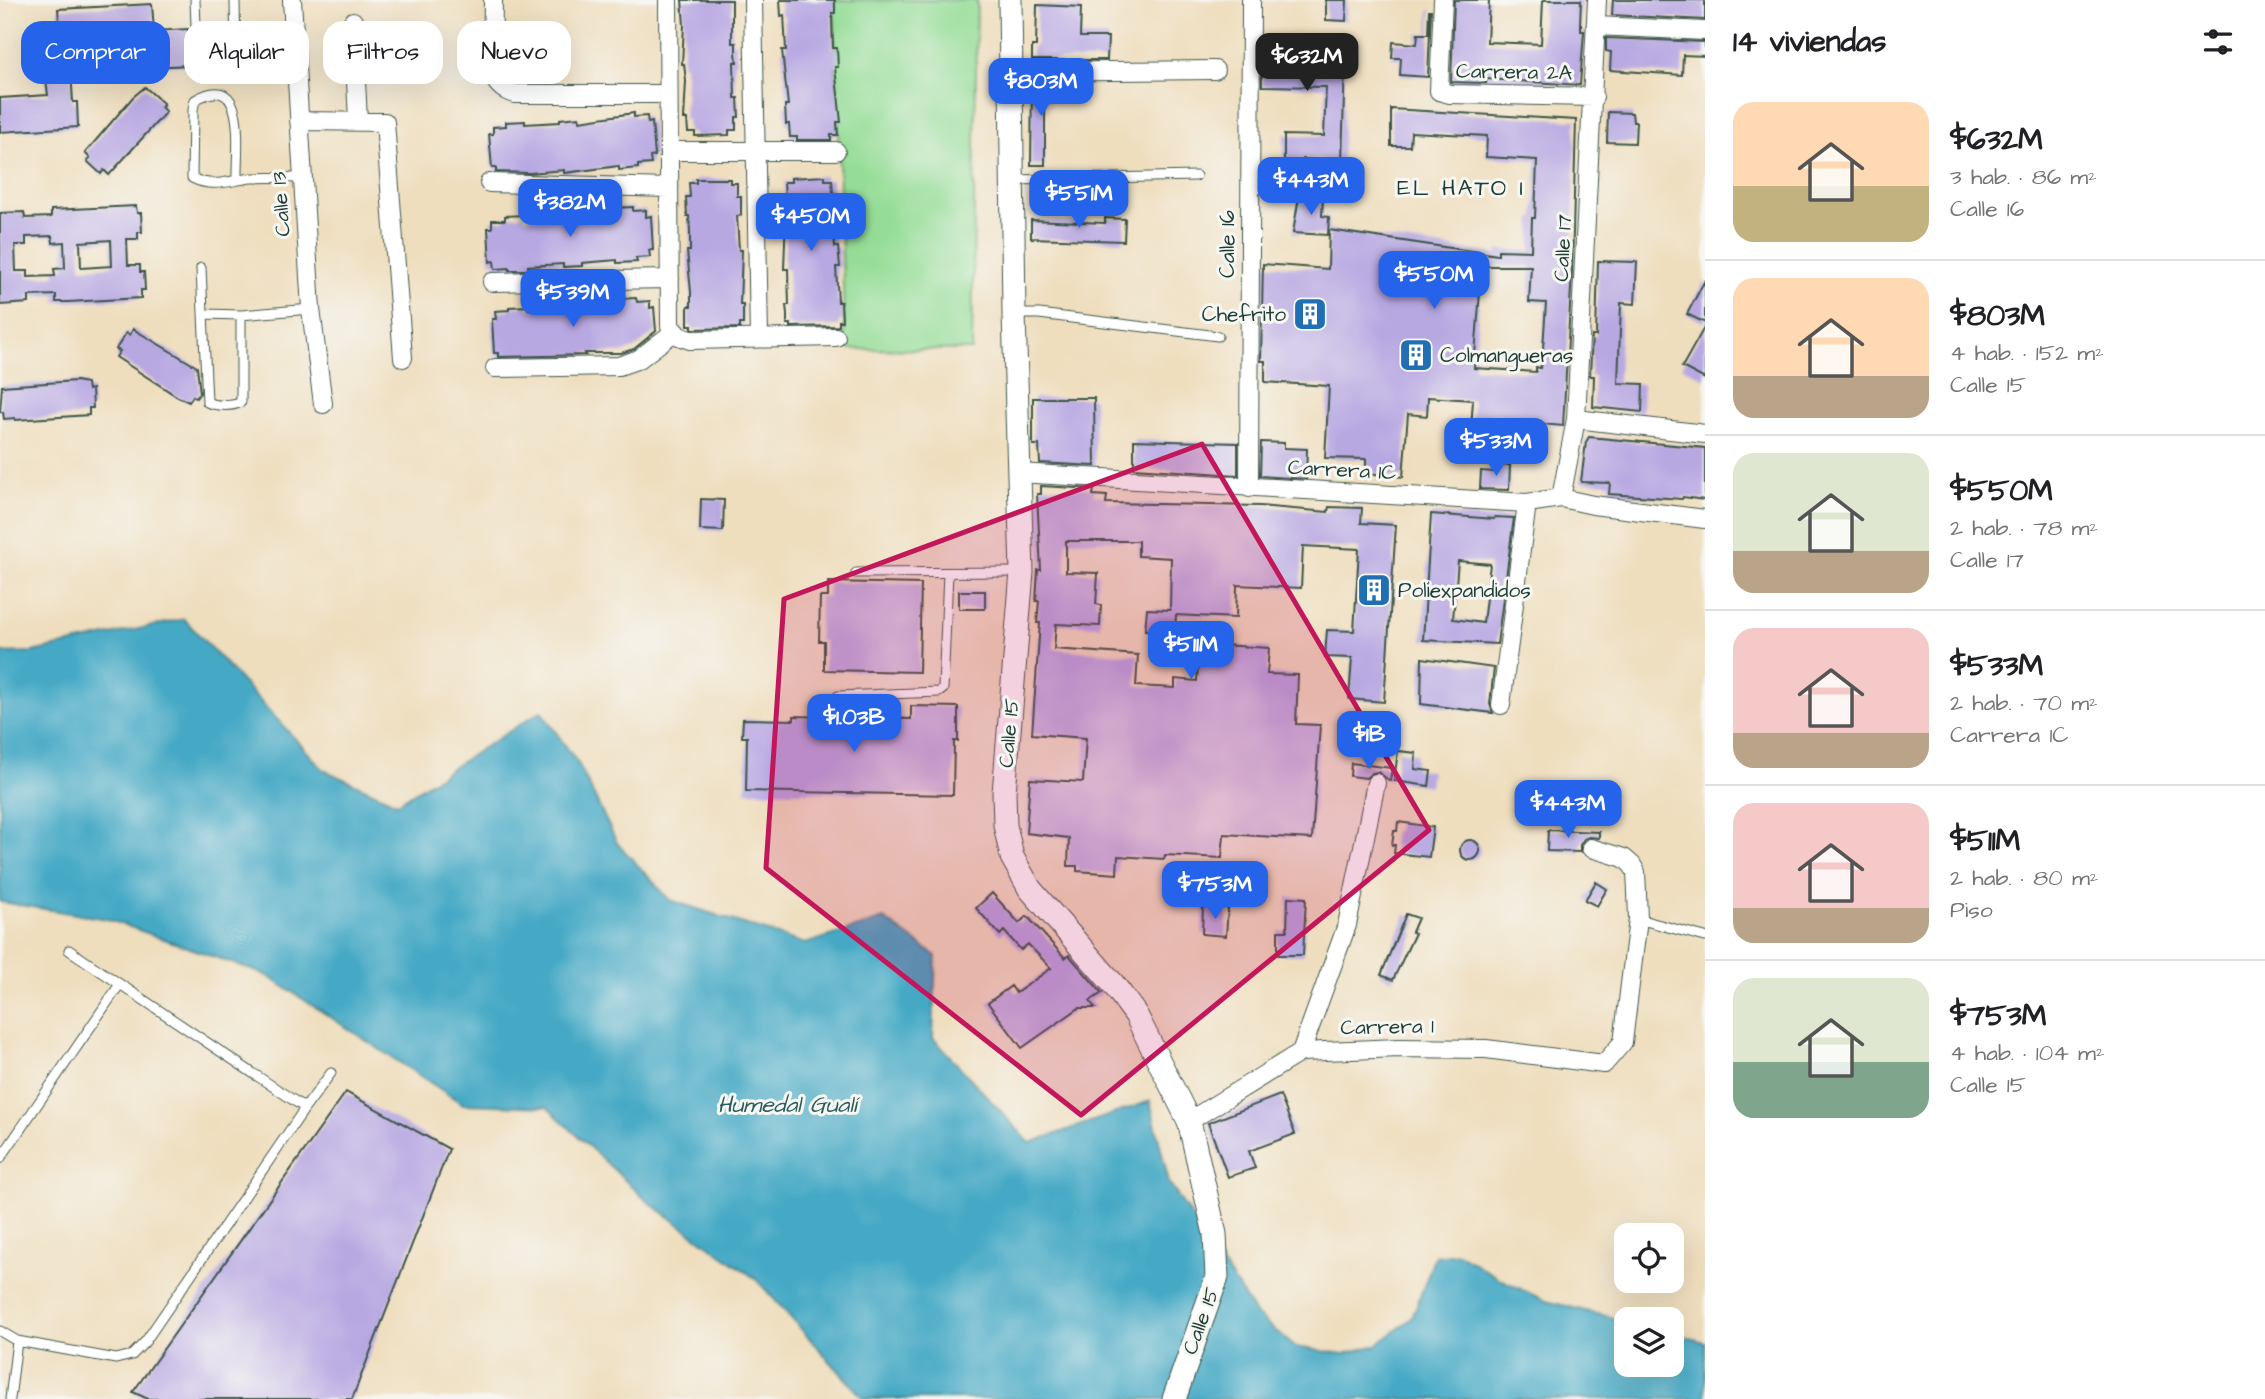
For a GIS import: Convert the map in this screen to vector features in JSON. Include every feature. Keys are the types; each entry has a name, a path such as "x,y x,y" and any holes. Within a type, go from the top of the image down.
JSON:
{"street":[{"name":"Calle 13","path":"292,0 311,309 323,404"},
{"path":"494,0 492,71 496,82 505,90 515,94 668,94"},
{"path":"668,0 670,326 674,332 690,340 836,337"},
{"path":"753,0 759,338"},
{"name":"Calle 15","path":"1010,0 1014,314 1022,572 1004,793 1004,825 1012,857 1030,889 1136,1014 1188,1121 1215,1234 1217,1277 1174,1399"},
{"name":"Calle 16","path":"1249,488 1251,0"},
{"name":"Carrera 2A","path":"1443,0 1439,91 1450,94 1594,97"},
{"name":"Calle 17","path":"1561,498 1576,419 1597,0"},
{"path":"1596,26 1705,32"},
{"path":"1012,72 1214,69"},
{"path":"356,84 358,121"},
{"path":"299,121 385,122 403,358"},
{"path":"668,150 836,151"},
{"path":"489,183 669,188"},
{"path":"492,282 670,279"},
{"path":"495,368 619,366 639,359 674,332"},
{"path":"1576,419 1705,434"},
{"name":"Carrera 1C","path":"1018,473 1527,503 1561,498 1593,505 1705,519"},
{"path":"1501,705 1527,503"},
{"path":"1301,1052 1347,925 1376,783"},
{"path":"1591,848 1624,858 1632,865 1636,872 1638,919"},
{"name":"Carrera 1","path":"1188,1121 1301,1052 1399,1048 1486,1049 1604,1064 1623,1042 1638,919"}],"lane":[{"path":"195,0 197,52 236,53 235,0"},
{"path":"237,180 236,112 232,100 224,94 205,94 194,100 192,178 205,184 221,185 237,180 303,178"},
{"path":"1013,180 1196,176"},
{"path":"201,268 207,402 216,405 238,405 241,402 242,315"},
{"path":"205,314 242,315 311,309"},
{"path":"1014,314 1039,314 1218,336"},
{"path":"856,573 1022,572"},
{"path":"838,696 939,692 943,688 948,573"},
{"path":"1638,919 1705,937"},
{"path":"69,950 305,1108"},
{"path":"0,1159 120,984"},
{"path":"0,1331 17,1341 116,1359 132,1355 145,1342 331,1073"},
{"path":"10,1399 17,1341"}],"highlighted area":[{"path":"1202,444 1429,830 1081,1115 766,868 784,599"}],"green space":[{"path":"834,0 977,0 972,350 845,349"}],"water":[{"name":"Humedal Gualí","path":"184,619 324,770 397,803 541,711 579,765 617,843 670,900 805,944 884,919 936,956 933,1038 1030,1143 1150,1101 1169,1183 1256,1315 1295,1347 1344,1354 1377,1345 1412,1318 1435,1256 1458,1253 1502,1280 1546,1301 1614,1318 1614,1377 1684,1377 1684,1336 1705,1342 1705,1399 864,1399 756,1279 647,1201 547,1107 463,1104 266,975 107,919 0,902 0,653 32,652"}],"building":[{"path":"682,0 732,0 732,43 736,43 737,62 734,62 735,98 738,98 739,117 736,117 736,130 729,130 729,135 695,136 695,132 688,132 687,119 684,119 686,81 682,64"},
{"path":"780,0 835,0 835,13 832,13 833,48 837,48 838,67 835,67 841,122 837,122 838,135 831,135 831,140 797,140 797,137 790,137 789,124 786,124 785,105 788,105 782,50 786,50 784,15 781,16"},
{"path":"1326,0 1347,0 1346,21 1326,20"},
{"path":"1454,0 1489,0 1487,42 1541,44 1543,0 1581,0 1580,24 1581,31 1584,31 1580,85 1486,79 1486,83 1451,82"},
{"path":"1613,0 1705,0 1705,20 1612,15"},
{"path":"152,4 153,21 59,21 58,9"},
{"path":"1037,5 1081,7 1080,37 1108,37 1107,60 1032,60 1032,46 1036,46"},
{"path":"1429,10 1428,77 1400,75 1401,58 1392,58 1393,42 1417,44 1418,34 1428,34"},
{"path":"184,29 184,65 170,66 170,30"},
{"path":"1262,36 1317,37 1317,61 1345,62 1342,162 1303,159 1303,164 1284,163 1284,135 1324,136 1326,87 1262,86"},
{"path":"1606,38 1705,42 1705,56 1683,55 1682,75 1610,70 1611,52 1606,51"},
{"path":"1032,83 1062,83 1062,100 1045,100 1045,165 1031,165"},
{"path":"46,84 72,84 73,102 77,102 78,127 0,132 0,98 48,95"},
{"path":"145,87 164,104 161,107 166,112 109,175 104,170 101,174 87,161 90,158 85,153 133,97"},
{"path":"1391,109 1576,120 1572,270 1563,426 1500,420 1497,445 1470,444 1473,400 1428,397 1427,416 1408,414 1403,477 1366,473 1366,459 1325,458 1329,386 1265,382 1265,361 1261,361 1263,264 1328,269 1329,230 1498,255 1498,250 1531,251 1537,160 1486,157 1487,136 1411,132 1410,146 1391,146","holes":["1482,266 1531,266 1529,302 1546,303 1540,368 1536,367 1536,372 1474,368"]},
{"path":"1608,112 1632,113 1633,122 1636,122 1635,143 1607,142"},
{"path":"634,113 634,117 647,116 648,123 652,122 655,156 650,157 651,164 619,170 619,166 564,173 564,170 496,172 496,168 492,168 489,134 493,134 493,127 506,126 506,122 560,122 560,119 579,117 580,121"},
{"path":"825,176 825,180 832,180 833,193 836,193 834,231 840,267 836,267 842,321 839,321 839,326 791,327 791,324 787,324 786,305 789,305 788,269 784,269 786,215 782,215 781,196 785,196 784,182 791,182 791,178"},
{"path":"696,179 730,179 730,183 737,183 737,196 741,196 741,215 737,216 739,250 742,250 740,305 743,305 743,324 740,324 740,328 692,329 692,325 688,325 691,292 687,251 690,251 690,231 686,197 690,197 689,183 696,183"},
{"path":"1299,196 1323,198 1322,216 1329,217 1328,235 1293,233"},
{"path":"136,206 137,213 141,213 142,232 138,232 138,239 127,239 128,265 140,265 140,272 144,272 145,290 141,290 141,298 56,302 56,295 29,296 29,303 0,305 0,213 24,212 25,218 51,217 51,210","holes":["52,236 53,243 64,242 65,268 54,269 55,276 28,277 28,271 16,271 15,245 26,245 26,237","111,240 112,266 81,268 80,242"]},
{"path":"633,207 633,211 646,210 646,217 651,216 653,250 649,250 650,257 636,258 637,262 617,263 617,260 582,263 582,266 563,267 563,264 509,270 495,269 494,261 490,262 488,228 492,228 492,220 505,220 505,216 559,216 559,212 614,212 613,208"},
{"path":"1105,218 1125,219 1124,241 1031,238 1031,220 1105,223"},
{"path":"1598,261 1637,262 1635,304 1621,303 1618,383 1643,384 1642,412 1593,407 1594,376 1590,376 1592,336 1596,336"},
{"path":"1705,280 1705,323 1687,314"},
{"path":"636,298 637,302 650,301 650,308 654,307 656,331 634,349 621,353 585,353 586,355 498,357 498,353 494,353 492,319 496,319 495,311 509,310 509,307 563,307 562,303 617,303 617,299"},
{"path":"1705,326 1705,379 1682,367"},
{"path":"133,329 197,367 200,393 196,398 193,396 189,402 178,397 116,357 120,351 116,349 126,333 130,335"},
{"path":"76,381 87,383 88,390 92,389 93,408 89,408 89,415 15,420 4,419 3,412 0,412 2,386"},
{"path":"1033,398 1094,398 1095,466 1040,463 1039,445 1033,445"},
{"path":"1589,437 1705,448 1705,500 1609,494 1610,483 1581,482"},
{"path":"1134,440 1238,443 1238,475 1134,468"},
{"path":"1261,442 1284,443 1284,448 1307,449 1306,479 1260,476"},
{"path":"1495,464 1510,465 1509,490 1480,489 1481,471 1494,472"},
{"path":"1041,486 1094,489 1093,495 1107,496 1106,503 1260,506 1328,512 1329,507 1362,508 1361,523 1396,525 1384,702 1349,699 1352,658 1325,657 1327,630 1354,631 1359,549 1303,546 1301,588 1237,585 1236,618 1176,615 1175,632 1145,630 1147,609 1170,610 1171,558 1138,556 1138,541 1066,541 1066,572 1098,573 1096,604 1101,605 1100,626 1056,624 1054,649 1138,655 1136,686 1175,688 1175,679 1197,681 1199,650 1222,649 1222,645 1269,648 1267,674 1298,675 1296,724 1320,725 1312,839 1224,834 1222,858 1165,855 1164,859 1118,856 1117,874 1077,871 1077,866 1068,866 1069,838 1026,833 1030,779 1083,782 1086,738 1032,734 1040,623 1037,623 1039,601 1036,601 1038,570 1041,570 1037,494 1041,494"},
{"path":"701,499 724,500 723,531 700,530"},
{"path":"1431,514 1514,518 1497,644 1423,640","holes":["1458,561 1490,564 1483,623 1453,619"]},
{"path":"828,582 921,584 919,672 824,670 824,641 819,641 820,597 828,597"},
{"path":"959,591 985,591 985,609 959,609"},
{"path":"1422,658 1494,668 1490,704 1493,713 1421,704"},
{"path":"911,706 958,707 953,795 746,791 747,737 742,737 743,719 794,720 794,716 911,719"},
{"path":"1398,751 1416,753 1415,769 1431,771 1429,786 1394,781"},
{"path":"1351,763 1392,768 1390,781 1378,772 1366,778 1350,776"},
{"path":"1398,822 1433,827 1429,857 1394,853 1395,845 1392,845"},
{"path":"1548,830 1599,832 1599,838 1584,839 1580,852 1547,851"},
{"path":"1470,840 1477,843 1480,850 1477,857 1470,860 1463,857 1460,850 1463,843"},
{"path":"1596,882 1607,889 1597,906 1585,900"},
{"path":"992,893 1019,923 1027,916 1065,958 1069,955 1102,993 1090,1001 1095,1008 1079,1008 1022,1048 988,1003 1011,986 1016,993 1051,968 1028,944 1021,950 1004,931 1000,935 976,908"},
{"path":"1288,897 1306,898 1303,955 1278,955 1278,931 1287,931"},
{"path":"1203,907 1228,908 1226,936 1202,934"},
{"path":"1406,914 1418,918 1412,932 1415,933 1393,980 1381,975"},
{"path":"346,1092 449,1149 352,1399 148,1399 133,1392"},
{"path":"1280,1095 1295,1134 1249,1151 1255,1168 1228,1177 1208,1123"}],"place":[{"name":"Chefrito","path":"1310,314"},
{"name":"Colmangueras","path":"1416,355"},
{"name":"Poliexpandidos","path":"1374,590"}],"district":[{"name":"EL HATO I","path":"1461,188"}]}
